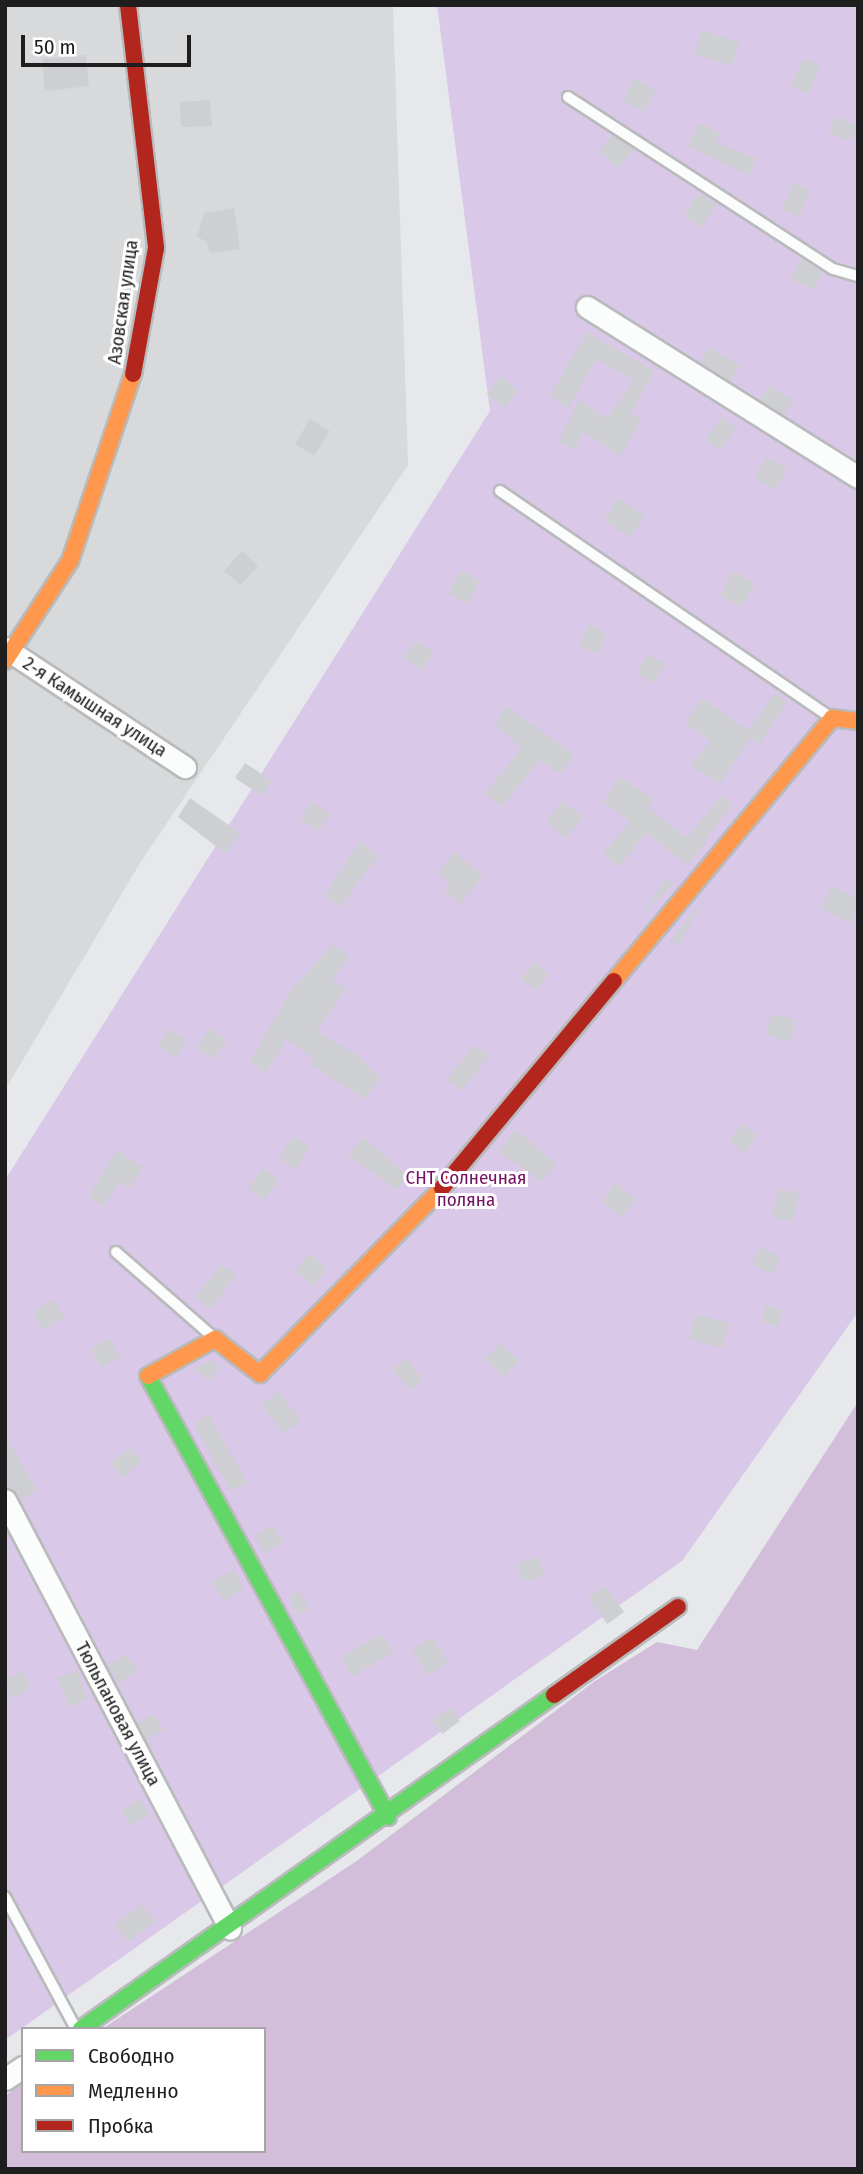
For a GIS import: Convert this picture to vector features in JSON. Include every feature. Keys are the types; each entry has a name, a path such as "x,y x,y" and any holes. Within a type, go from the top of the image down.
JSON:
{"street":[{"name":"Азовская улица","path":"7,654 70,561 140,355 156,248 128,5"},
{"path":"587,307 858,477"},
{"name":"2-я Камышная улица","path":"7,654 185,766"},
{"path":"388,1818 147,1374 215,1339 260,1374 452,1178 832,718 858,721"},
{"name":"Тюльпановая улица","path":"5,1500 230,1928"},
{"path":"81,2027 388,1818 678,1608"},
{"path":"5,2078 21,2068"}],"lane":[{"path":"568,97 833,269 858,276"},
{"path":"500,491 832,718"},
{"path":"116,1252 215,1339"},
{"path":"5,1897 77,2027"}],"shaded area":[{"path":"5,5 393,5 408,465 140,863 5,1090"},
{"path":"858,1402 858,2169 5,2169 5,2096 21,2084 21,2153 266,2153 266,2027 105,2027 358,1860 595,1681 657,1642 697,1650"}],"green space":[{"name":"СНТ Солнечная поляна","path":"437,5 858,5 858,1312 682,1561 5,2040 5,1180 490,411"}],"building":[{"path":"702,30 739,42 732,66 694,54"},
{"path":"86,55 89,86 45,91 42,59"},
{"path":"803,58 820,65 809,94 791,87"},
{"path":"635,78 656,90 643,112 623,100"},
{"path":"210,100 212,126 181,127 180,102"},
{"path":"835,117 857,125 851,141 829,133"},
{"path":"699,123 721,133 716,143 756,158 749,175 688,146"},
{"path":"612,135 633,149 618,168 599,152"},
{"path":"794,183 811,190 799,217 782,209"},
{"path":"698,193 716,204 702,227 684,216"},
{"path":"234,208 240,249 210,253 206,241 197,237 204,213"},
{"path":"801,259 822,272 814,290 791,279"},
{"path":"587,332 654,371 631,414 641,420 620,456 583,432 575,450 559,442 579,400 607,418 634,380 596,360 568,408 550,395"},
{"path":"709,347 740,366 730,381 700,362"},
{"path":"501,376 518,390 504,408 487,394"},
{"path":"770,385 793,400 784,415 760,400"},
{"path":"721,417 736,428 721,451 705,440"},
{"path":"310,419 330,431 314,456 295,444"},
{"path":"767,457 787,469 774,490 755,478"},
{"path":"618,498 645,516 630,537 604,520"},
{"path":"242,551 258,566 241,585 224,571"},
{"path":"462,570 480,581 466,604 448,593"},
{"path":"734,571 755,584 741,607 720,595"},
{"path":"590,624 607,635 596,654 578,644"},
{"path":"416,641 434,653 422,671 404,658"},
{"path":"648,654 665,664 653,683 636,673"},
{"path":"775,693 787,701 760,744 751,738 720,784 691,766 710,741 685,723 703,698 748,731"},
{"path":"506,706 574,754 560,774 540,760 502,807 485,793 521,749 495,723"},
{"path":"245,763 272,781 262,796 235,778"},
{"path":"620,777 654,799 648,807 687,838 721,796 732,804 688,865 646,833 619,867 603,854 630,821 603,802"},
{"path":"190,798 240,833 226,854 178,817"},
{"path":"562,801 583,817 566,838 546,822"},
{"path":"311,802 330,814 319,831 300,819"},
{"path":"360,841 378,856 340,907 324,896"},
{"path":"454,852 483,875 461,904 444,891 450,883 438,873"},
{"path":"666,879 673,883 638,920"},
{"path":"832,886 858,899 851,923 821,908"},
{"path":"703,901 679,945 671,940"},
{"path":"333,944 350,957 332,980 346,989 317,1031 359,1056 380,1078 365,1099 311,1065 314,1059 286,1039 266,1073 249,1063 292,989"},
{"path":"534,962 549,974 536,990 521,979"},
{"path":"771,1014 795,1020 790,1042 766,1035"},
{"path":"210,1028 227,1041 213,1059 196,1047"},
{"path":"170,1029 187,1041 175,1058 158,1046"},
{"path":"475,1045 489,1056 461,1091 447,1079"},
{"path":"741,1124 757,1134 745,1153 729,1143"},
{"path":"515,1129 556,1164 542,1182 499,1152"},
{"path":"293,1136 310,1146 296,1169 279,1159"},
{"path":"363,1137 407,1175 397,1190 348,1155"},
{"path":"117,1150 143,1167 129,1188 120,1183 103,1206 89,1196"},
{"path":"263,1168 279,1180 264,1200 248,1188"},
{"path":"615,1183 635,1198 622,1217 602,1202"},
{"path":"778,1189 799,1193 793,1222 773,1218"},
{"path":"761,1247 780,1257 772,1274 752,1264"},
{"path":"309,1253 327,1269 314,1286 295,1271"},
{"path":"222,1264 236,1275 210,1309 195,1297"},
{"path":"54,1300 65,1318 43,1330 33,1312"},
{"path":"766,1305 783,1311 778,1327 761,1321"},
{"path":"696,1314 729,1323 722,1348 689,1339"},
{"path":"109,1338 120,1357 102,1368 90,1349"},
{"path":"500,1343 519,1360 504,1377 485,1359"},
{"path":"406,1358 423,1380 410,1391 393,1369"},
{"path":"212,1360 221,1367 209,1381 194,1369"},
{"path":"278,1392 301,1420 284,1434 261,1404"},
{"path":"209,1415 247,1483 231,1491 194,1424"},
{"path":"5,1436 37,1490 20,1500 5,1479"},
{"path":"129,1447 142,1461 123,1478 111,1464"},
{"path":"273,1525 283,1542 265,1554 255,1536"},
{"path":"538,1557 544,1576 523,1582 517,1564"},
{"path":"233,1569 244,1589 224,1601 212,1582"},
{"path":"605,1586 624,1612 607,1624 588,1598"},
{"path":"299,1591 309,1608 298,1615 288,1597"},
{"path":"381,1633 393,1652 352,1677 341,1658"},
{"path":"432,1637 448,1663 428,1675 412,1649"},
{"path":"126,1654 137,1671 119,1683 108,1665"},
{"path":"22,1671 31,1688 12,1698 5,1680"},
{"path":"77,1671 88,1698 70,1707 57,1678"},
{"path":"450,1707 460,1721 442,1734 432,1720"},
{"path":"154,1714 164,1730 146,1740 137,1724"},
{"path":"140,1799 149,1814 130,1826 121,1810"},
{"path":"142,1904 155,1922 128,1942 115,1925"}],"traffic: fast":[{"path":"148,1376 388,1817"},
{"path":"84,2027 554,1695"}],"traffic: slow":[{"path":"5,661 70,561 133,374"},
{"path":"614,981 832,718 858,721"},
{"path":"148,1376 215,1339 260,1374 442,1188"}],"traffic: jam":[{"path":"128,5 156,248 133,374"},
{"path":"442,1188 614,981"},
{"path":"554,1695 678,1607"}]}
